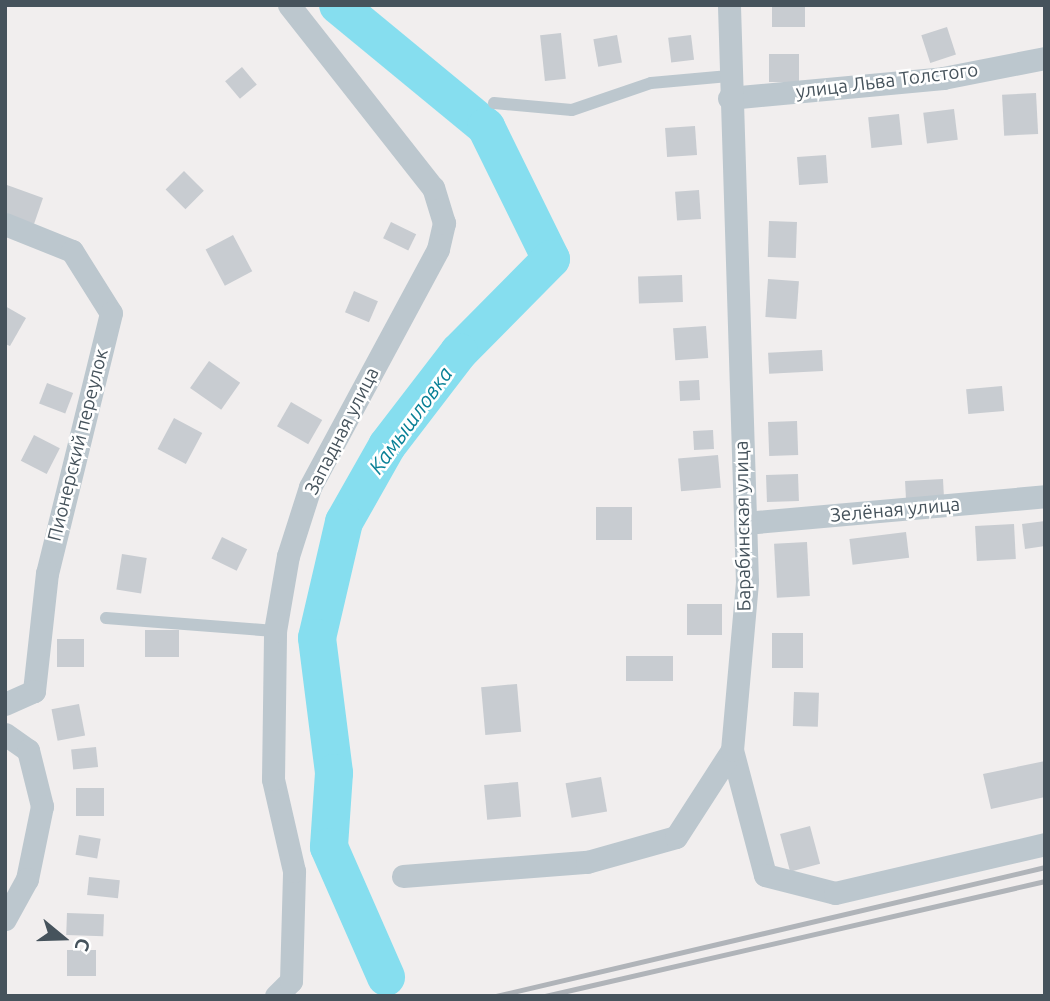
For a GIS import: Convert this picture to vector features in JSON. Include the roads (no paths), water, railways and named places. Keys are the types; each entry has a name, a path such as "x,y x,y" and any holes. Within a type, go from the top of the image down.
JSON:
{"street":[{"name":"Западная улица","path":"276,996 290,981 293,871 272,779 275,631 310,487 438,249 444,223 433,188 289,5"},
{"name":"Барабинская улица","path":"403,876 587,862 676,837 732,750 747,582 729,87 729,5"},
{"name":"улица Льва Толстого","path":"729,87 943,78 1045,58"},
{"name":"Пионерский переулок","path":"5,224 72,251 111,313 47,573 34,691 5,704"},
{"name":"Зелёная улица","path":"745,523 1045,496"},
{"path":"5,734 28,750 42,806 27,879 5,919"},
{"path":"732,750 765,875 835,893 1045,844"}],"lane":[{"path":"494,103 572,110 651,83 729,87"},
{"path":"106,618 275,631"}],"waterway":[{"name":"Камышловка","path":"338,5 486,127 551,259 459,352 387,446 344,522 317,638 334,773 329,847 386,977"}],"railway":[{"path":"496,996 1045,867"},
{"path":"545,996 1045,881"}]}
